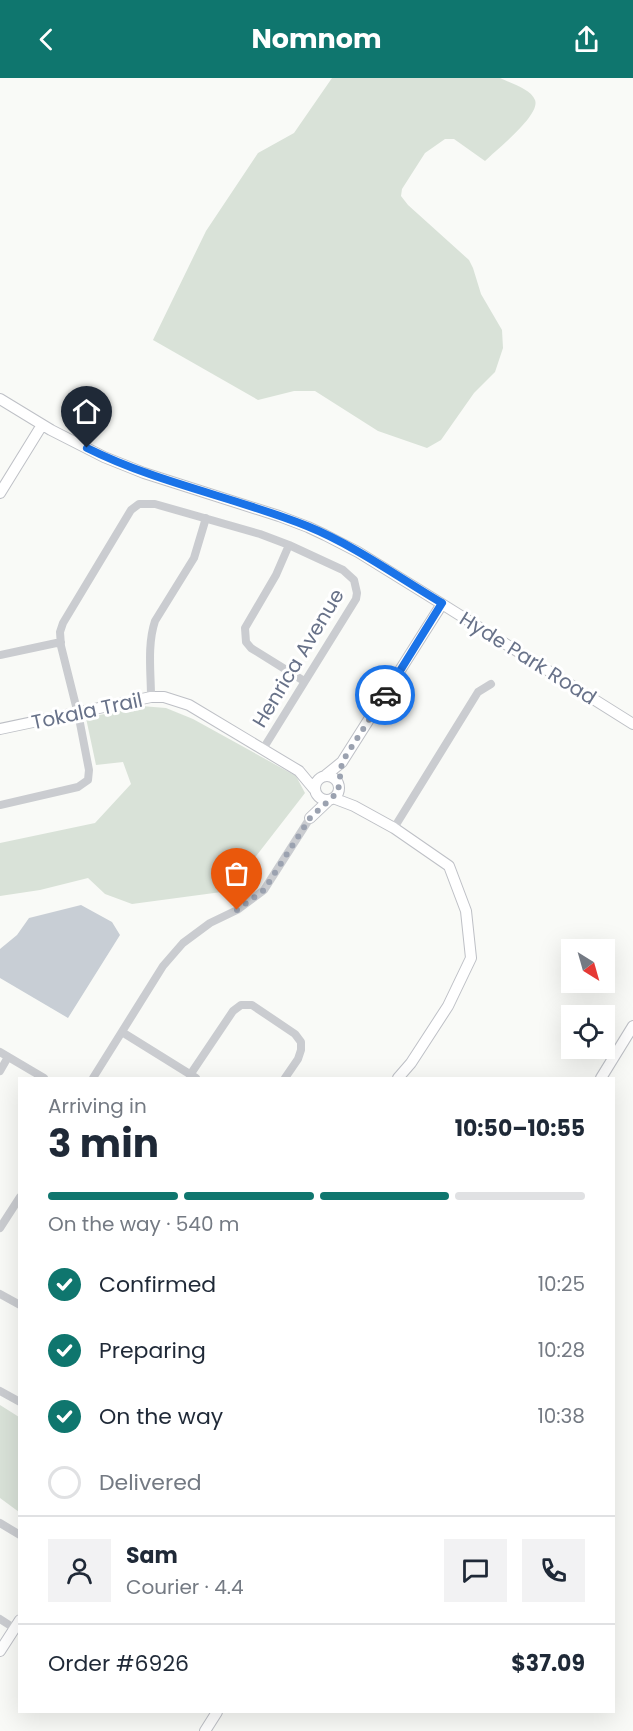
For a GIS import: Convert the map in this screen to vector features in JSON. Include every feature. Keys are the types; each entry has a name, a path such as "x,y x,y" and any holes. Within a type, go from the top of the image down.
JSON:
{"street":[{"name":"Hyde Park Road","path":"0,399 42,425 104,457 144,473 308,526 358,552 442,603 633,724"},
{"path":"0,493 42,425"},
{"name":"Henrica Avenue","path":"0,805 78,787 88,780 89,770 78,713 61,642 63,623 131,510 139,504 155,504 260,534 343,570 354,580 357,586 356,599 263,749"},
{"path":"151,697 150,640 152,629 194,558 207,518"},
{"path":"289,545 276,575 245,628 245,636 251,648 304,681"},
{"path":"310,818 316,781 342,762 442,603"},
{"path":"0,655 61,642"},
{"path":"393,828 477,692 491,684"},
{"name":"Tokala Trail","path":"0,729 151,697 164,697 189,705 299,771 315,791"},
{"path":"94,1077 163,966 183,943 210,923 237,910 264,890 310,818 338,792 342,762"},
{"name":"Tokala Trail","path":"299,771 324,776"},
{"path":"324,776 334,777 354,806"},
{"path":"315,791 321,799 331,799 354,806 393,828 449,866 466,911 471,958 448,1006 411,1063 399,1077"},
{"path":"122,1032 193,1077 233,1011 241,1005 252,1005 295,1034 301,1042 302,1050 286,1077"},
{"path":"602,1077 633,1026"},
{"path":"0,1052 42,1077"},
{"path":"0,1071 8,1057"},
{"path":"0,1228 18,1200"},
{"path":"0,1294 18,1304"},
{"path":"0,1391 18,1401"},
{"path":"0,1522 18,1534"},
{"path":"0,1619 17,1624 0,1651"},
{"path":"206,1731 217,1713"}],"shaded area":[{"path":"332,78 500,78 525,90 535,100 535,106 525,123 485,161 454,139 445,139 425,153 402,189 401,196 408,205 469,260 481,294 502,330 503,348 495,372 474,393 441,440 427,448 378,431 315,391 294,391 258,400 153,340 206,231 258,153 294,133"},
{"path":"141,706 166,708 193,719 296,776 305,793 229,891 132,904 105,894 88,878 40,890 0,896 0,843 95,823 131,784 123,762 96,765 86,718"},
{"path":"81,905 112,922 120,935 68,1018 0,978 0,949 17,935 29,918"},
{"path":"0,1405 18,1416 18,1511 0,1498"}],"way so far":[{"path":"237,910 264,890 310,818 336,796 342,762 385,695"}],"route":[{"path":"87,448 144,473 308,526 358,552 442,603 385,695"}]}
